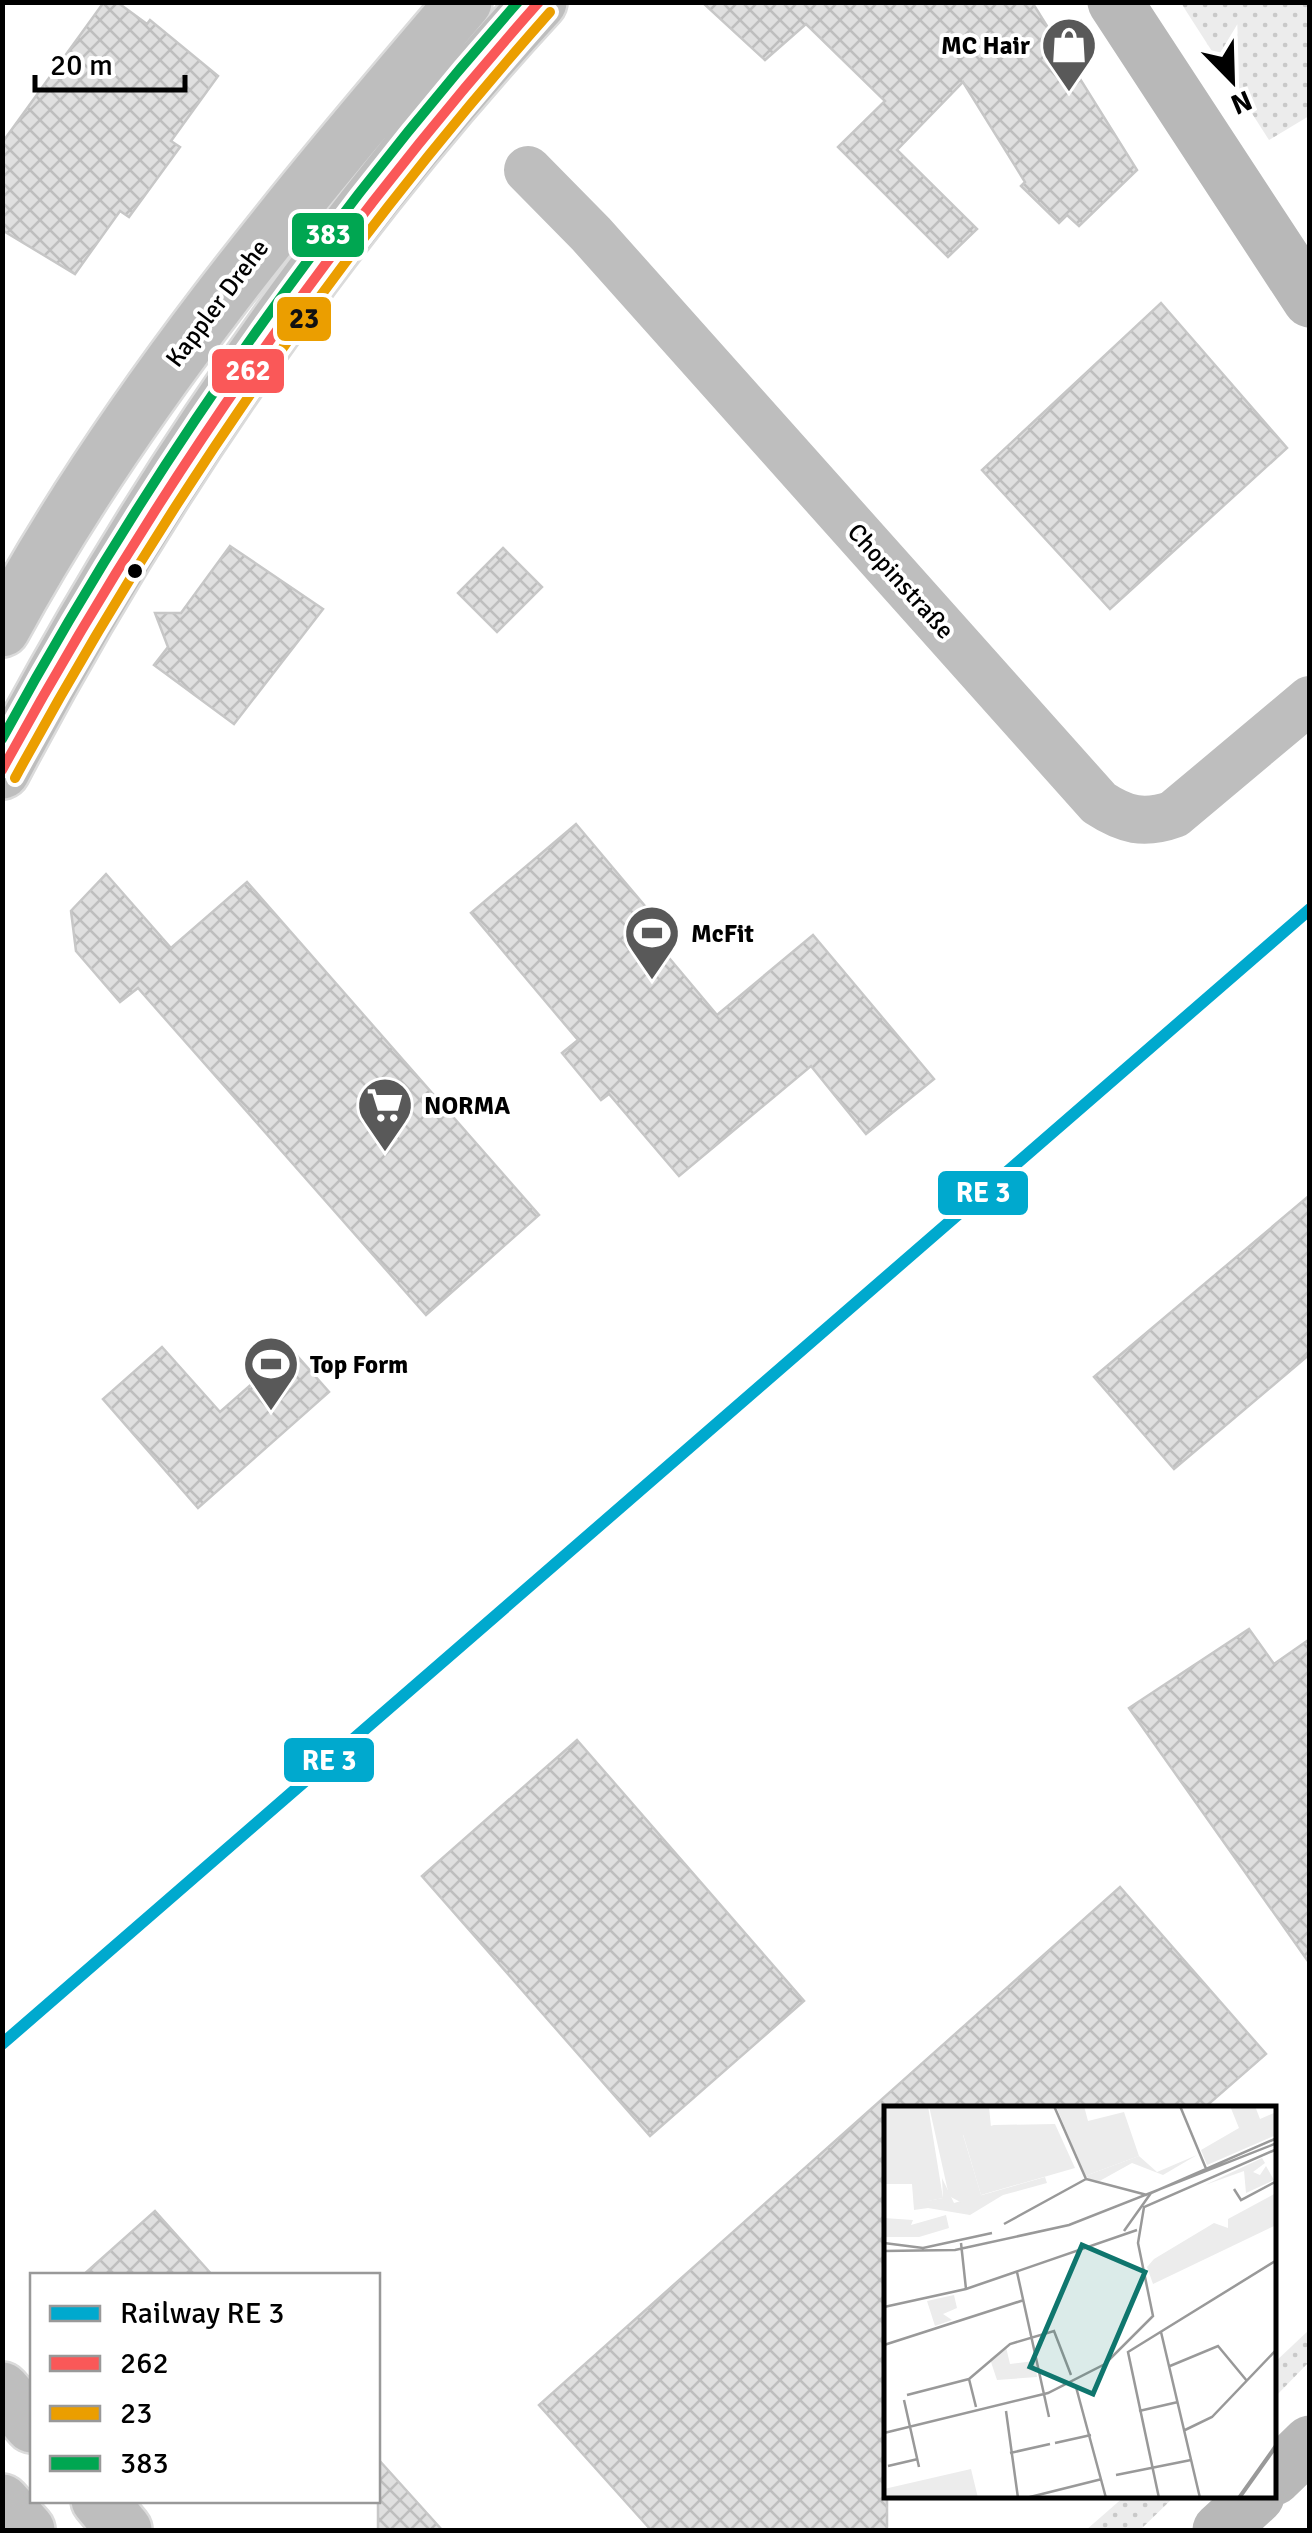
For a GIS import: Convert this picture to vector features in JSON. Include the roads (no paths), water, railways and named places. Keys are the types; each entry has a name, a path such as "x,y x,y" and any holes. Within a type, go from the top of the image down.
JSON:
{"main road":[{"name":"Kappler Drehe","path":"2,629 108,460 236,273 464,2"},
{"path":"2,771 118,560 222,400 368,201 452,96 539,2"},
{"path":"2,2390 30,2423"},
{"path":"2,2502 27,2530"},
{"path":"102,2503 124,2530"}],"street":[{"path":"1115,2 1310,300"},
{"name":"Chopinstraße","path":"528,170 591,234 1098,803 1123,818 1152,822 1174,814 1310,700"},
{"path":"1277,2475 1310,2443"},
{"path":"1220,2530 1254,2498"}],"place":[{"name":"MC Hair","path":"1069,94"},
{"name":"McFit","path":"652,982"},
{"name":"NORMA","path":"385,1154"},
{"name":"Top Form","path":"271,1413"}]}
